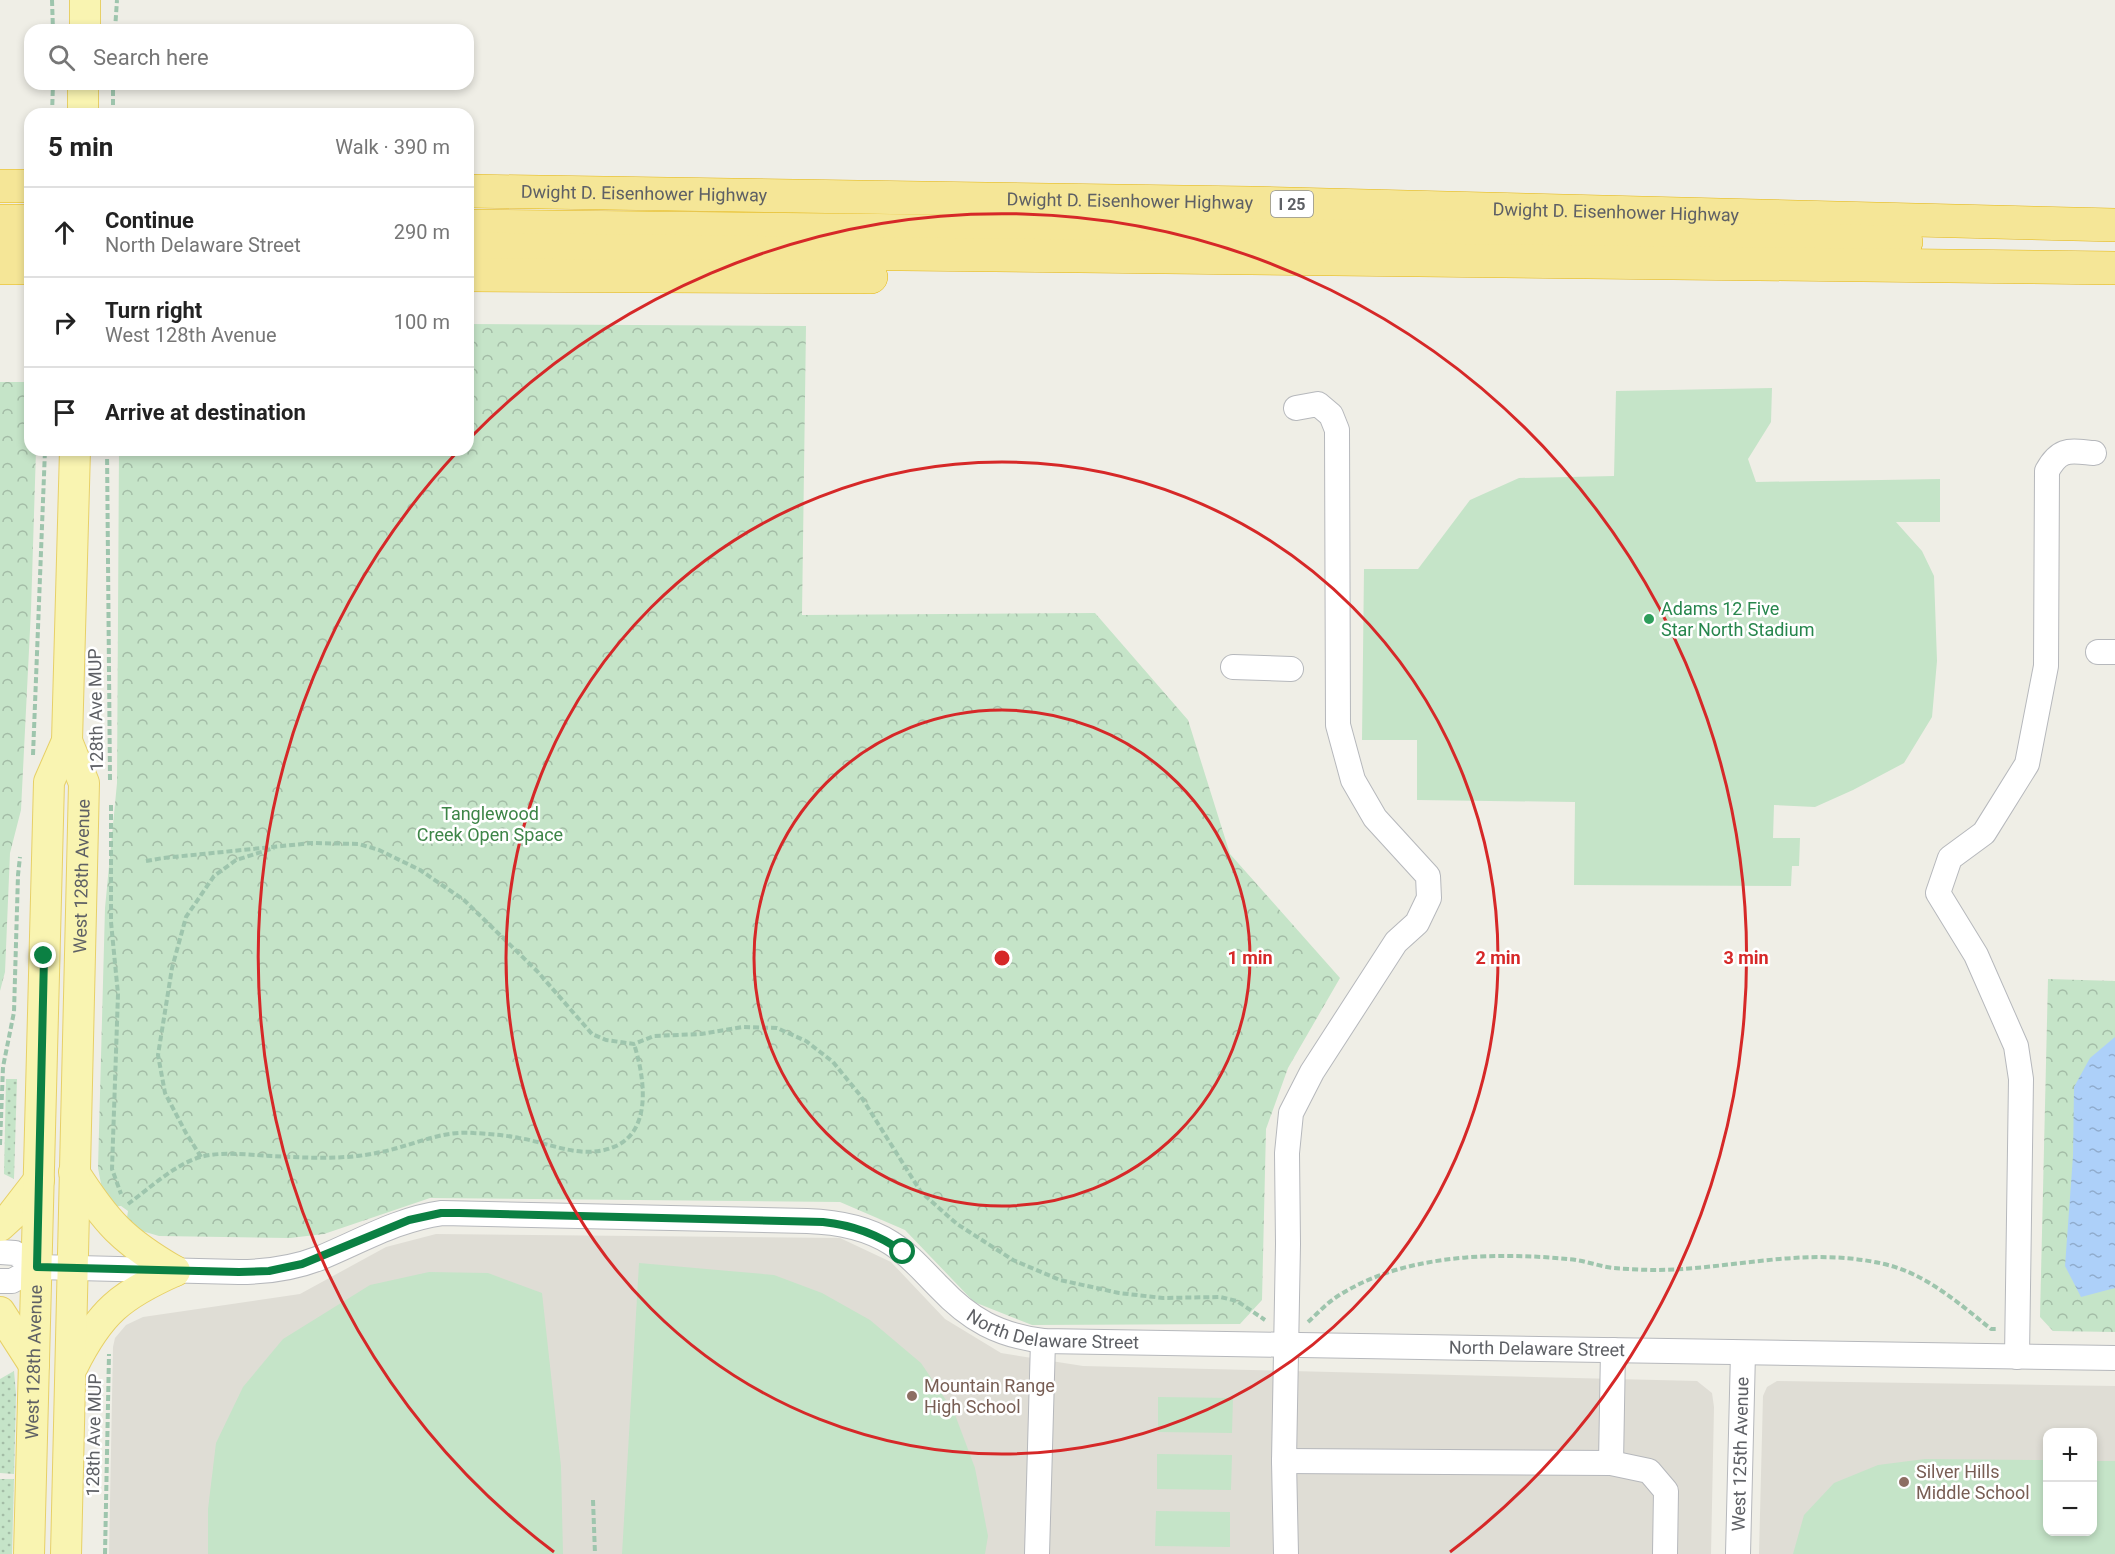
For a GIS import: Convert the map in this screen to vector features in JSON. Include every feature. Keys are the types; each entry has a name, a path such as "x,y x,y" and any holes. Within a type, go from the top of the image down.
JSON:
{"highway":[{"path":"0,186 24,186"},
{"name":"Dwight D. Eisenhower Highway","path":"474,191 1250,203 2115,225"},
{"path":"0,221 24,221"},
{"path":"474,226 2115,245"},
{"path":"0,244 24,244"},
{"path":"474,249 2115,268"},
{"path":"0,268 24,268"},
{"path":"474,275 1484,278 2115,286"}],"main road":[{"path":"85,24 86,0"},
{"name":"West 128th Avenue","path":"29,1554 49,782 67,741 75,456"},
{"name":"West 128th Avenue","path":"66,1554 84,783 67,741"},
{"path":"74,1172 96,1206 118,1232 143,1252 175,1271"},
{"path":"0,1226 12,1215 39,1180"},
{"path":"70,1372 93,1329 115,1305 142,1286 175,1271"},
{"path":"0,1312 34,1365"}],"street":[{"path":"1286,1554 1284,1461 1288,1244 1287,1153 1291,1113 1312,1072 1396,942 1417,923 1429,898 1428,876 1375,818 1353,780 1338,725 1337,430 1331,415 1318,404 1296,408"},
{"path":"2017,1357 2021,1079 2016,1046 1976,954 1938,893 1950,858 1984,833 2027,764 2046,666 2048,471 2054,458 2066,451 2094,453"},
{"path":"1233,667 1291,669"},
{"name":"North Delaware Street","path":"0,1252 15,1253 37,1267 254,1272 287,1268 320,1258 409,1220 441,1213 823,1222 852,1226 877,1235 903,1252 953,1302 981,1323 1009,1335 1043,1341 2115,1358"},
{"name":"North Delaware Street","path":"0,1281 12,1281 37,1267"},
{"path":"1037,1554 1043,1341"},
{"path":"1611,1463 1612,1350"},
{"name":"West 125th Avenue","path":"1738,1554 1743,1353"},
{"path":"1284,1461 1611,1463 1649,1471 1666,1491 1665,1554"}],"path":[{"path":"52,0 52,24"},
{"path":"115,24 117,0"},
{"path":"52,108 53,90"},
{"path":"112,108 113,90"},
{"name":"128th Ave MUP","path":"106,456 111,789"},
{"path":"111,801 111,933 118,994 112,1169 125,1207 180,1166 201,1157 236,1154 335,1158 381,1152 445,1134 471,1132 520,1138 568,1151 596,1152 617,1146 634,1132 641,1110 644,1089 642,1067 634,1044"},
{"path":"146,861 312,843 360,844 379,850 420,870 464,900 537,971 592,1035 606,1040 634,1044 654,1036 701,1034 742,1027 777,1028 806,1041 833,1062 860,1095 921,1192 957,1224 1013,1260 1060,1280 1119,1293 1163,1298 1220,1297 1237,1301 1264,1320"},
{"path":"201,1157 165,1093 158,1055 172,968 186,917 214,876 236,860 284,846"},
{"path":"1308,1322 1335,1298 1364,1282 1389,1272 1457,1258 1502,1256 1570,1259 1613,1268 1657,1270 1710,1267 1791,1257 1838,1257 1889,1265 1924,1281 1957,1301 1991,1329 2017,1330"},
{"name":"128th Ave MUP","path":"105,1554 110,1346"},
{"path":"593,1500 595,1554"}],"shaded area":[{"name":"Mountain Range High School","path":"436,1234 840,1238 891,1262 945,1319 1001,1353 1083,1366 1697,1381 1712,1393 1714,1407 1711,1554 109,1554 113,1347 115,1338 126,1325 143,1317 300,1294 386,1247"},
{"name":"Silver Hills Middle School","path":"1777,1381 2115,1386 2115,1554 1759,1554 1763,1396 1767,1387"}],"green space":[{"name":"Tanglewood Creek Open Space","path":"474,324 806,326 802,615 1095,613 1188,720 1230,854 1340,978 1288,1068 1266,1129 1262,1300 1240,1324 1032,1325 974,1302 905,1230 840,1202 430,1198 324,1234 290,1238 159,1236 135,1229 126,1224 128,1211 121,1206 109,1207 102,1189 98,1168 105,908 117,783 119,456 474,456"},
{"path":"0,382 24,382 24,456 36,456 31,610 21,810 10,853 5,972 0,991"},
{"name":"Adams 12 Five Star North Stadium","path":"1772,388 1771,422 1748,459 1756,482 1940,479 1940,522 1896,522 1922,551 1934,576 1937,661 1932,717 1904,763 1815,807 1774,805 1773,838 1800,838 1799,866 1792,866 1791,886 1574,885 1575,802 1417,800 1417,740 1362,740 1364,569 1418,569 1470,500 1519,478 1614,476 1616,391"},
{"path":"2048,979 2115,981 2115,1332 2053,1331 2040,1317"},
{"path":"6,1079 17,1079 14,1179 4,1174"},
{"path":"639,1263 774,1275 822,1293 870,1320 921,1363 954,1412 975,1468 988,1536 985,1554 622,1554"},
{"path":"429,1272 488,1273 542,1293 561,1466 563,1554 208,1554 208,1509 216,1443 243,1387 283,1339 370,1285"},
{"path":"14,1371 16,1394 14,1474 0,1473 0,1379"},
{"path":"1158,1397 1233,1398 1232,1433 1158,1432"},
{"path":"1157,1454 1232,1455 1231,1490 1157,1489"},
{"path":"1925,1459 2043,1460 2043,1536 2097,1536 2097,1461 2115,1461 2115,1554 1793,1554 1804,1515 1834,1483 1878,1465"},
{"path":"0,1479 14,1479 12,1554 0,1554"},
{"path":"1156,1511 1230,1512 1230,1547 1155,1546"}],"water":[{"path":"2115,1037 2115,1288 2081,1297 2065,1266 2073,1156 2074,1087 2090,1058"}],"place":[{"name":"Adams 12 Five Star North Stadium","path":"1649,619"},
{"name":"Mountain Range High School","path":"912,1396"},
{"name":"Silver Hills Middle School","path":"1904,1482"}],"route":[{"path":"44,956 37,1267 269,1271 320,1258 373,1233 409,1220 441,1213 838,1223 877,1235 903,1252"}]}
